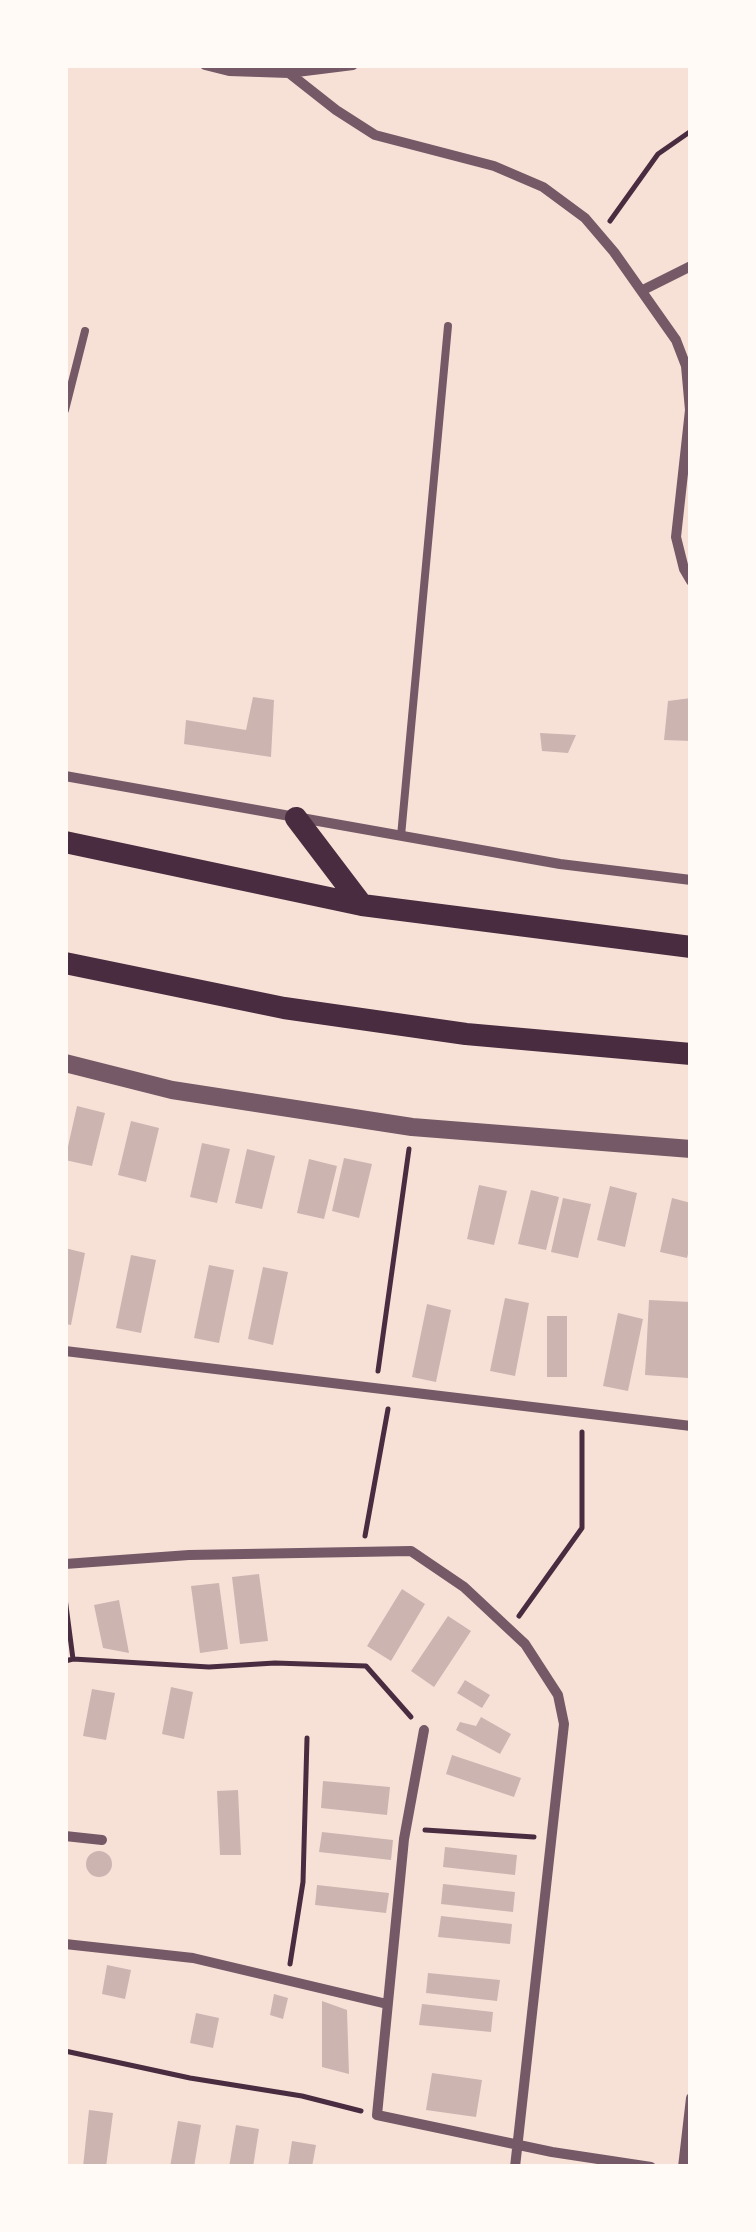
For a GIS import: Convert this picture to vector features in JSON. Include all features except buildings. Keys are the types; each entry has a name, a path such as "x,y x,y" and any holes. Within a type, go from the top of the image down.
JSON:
{"main road":[{"path":"296,818 362,905"},
{"path":"65,842 362,905 691,947"},
{"path":"65,963 284,1008 430,1029 691,1054"}],"street":[{"path":"205,65 229,71 289,73 353,65"},
{"path":"289,73 375,135 494,166 544,187 585,218 643,290 676,340 686,366 690,410 676,537 684,570 691,581"},
{"path":"643,290 691,266"},
{"path":"65,776 560,864 691,880"},
{"path":"65,1063 172,1090 412,1127 691,1149"},
{"path":"65,1351 691,1426"},
{"path":"65,1564 189,1555 411,1551 464,1587 541,1666 558,1695 564,1724 515,2167"},
{"path":"424,1730 406,1829 376,2115 518,2145 651,2167"},
{"path":"65,1836 102,1840"},
{"path":"65,1944 193,1958 387,2004"},
{"path":"682,2167 691,2098"}],"lane":[{"path":"401,836 448,326"},
{"path":"65,410 84,331"}],"path":[{"path":"600,236 658,154 691,131"},
{"path":"375,1389 412,1127"},
{"path":"362,1552 392,1391"},
{"path":"510,1630 582,1528 582,1414"},
{"path":"65,1598 73,1659"},
{"path":"65,1662 73,1659 210,1666 366,1666 424,1730"},
{"path":"287,1982 303,1882 307,1738"},
{"path":"406,1829 552,1838"},
{"path":"65,2052 302,2096 376,2115"}]}
